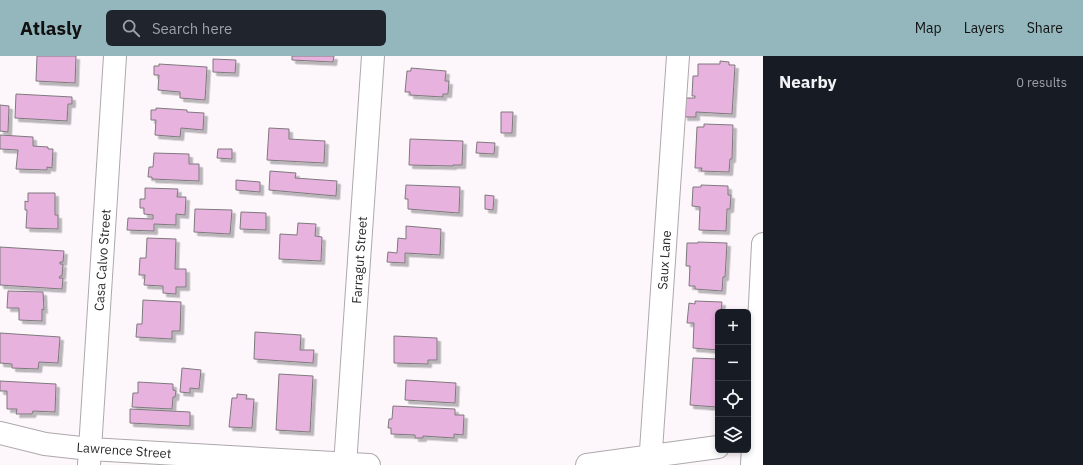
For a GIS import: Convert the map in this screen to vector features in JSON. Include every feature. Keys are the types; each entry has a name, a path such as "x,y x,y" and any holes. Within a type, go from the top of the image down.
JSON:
{"street":[{"name":"Casa Calvo Street","path":"89,457 115,56"},
{"name":"Farragut Street","path":"345,464 373,56"},
{"name":"Saux Lane","path":"650,461 678,56"},
{"path":"752,465 755,443 763,244"},
{"name":"Lawrence Street","path":"0,433 89,457 369,465"},
{"path":"587,465 650,461 715,448"}],"building":[{"path":"37,56 76,56 75,83 36,81"},
{"path":"292,56 334,56 333,62 292,60"},
{"path":"213,59 236,60 235,73 213,72"},
{"path":"720,61 729,62 729,65 735,65 732,114 696,112 696,117 684,117 685,98 695,98 695,96 692,96 693,76 698,76 698,64 720,64"},
{"path":"159,64 207,67 205,100 180,98 180,92 158,90 159,75 154,75 154,66 159,66"},
{"path":"411,68 446,71 445,81 449,81 448,94 443,94 443,97 410,95 410,92 405,92 407,71 411,71"},
{"path":"16,94 72,97 72,104 68,104 67,121 15,118"},
{"path":"0,105 9,106 8,132 0,131"},
{"path":"156,108 187,110 187,112 204,113 203,130 181,128 180,137 155,135 156,120 151,120 151,110 156,110"},
{"path":"501,112 513,112 512,133 501,133"},
{"path":"704,124 733,125 732,159 730,159 729,172 701,171 702,168 695,168 697,127 704,127"},
{"path":"269,128 289,129 289,139 325,141 324,163 267,160"},
{"path":"0,135 33,137 33,146 48,147 48,149 53,149 52,168 47,167 47,170 16,169 18,150 0,149"},
{"path":"410,139 463,141 462,165 409,165"},
{"path":"477,142 495,143 494,154 476,153"},
{"path":"218,149 232,149 232,159 217,158"},
{"path":"154,153 189,154 189,164 199,164 199,181 152,179 152,177 148,177 149,167 153,167"},
{"path":"270,171 296,173 295,178 337,181 336,196 269,190"},
{"path":"236,180 260,182 260,192 236,190"},
{"path":"406,185 460,187 459,213 408,209 408,199 405,199"},
{"path":"701,185 728,186 728,195 731,195 730,209 727,209 726,231 699,230 700,207 692,206 693,187 701,187"},
{"path":"145,188 178,189 177,197 186,197 185,215 176,214 176,225 154,224 154,231 127,230 128,218 153,219 153,215 144,214 144,208 140,208 140,199 145,199"},
{"path":"28,193 55,193 55,215 58,215 58,229 26,228 27,210 25,210 25,201 28,202"},
{"path":"485,195 494,196 493,210 485,209"},
{"path":"195,209 232,210 230,234 194,232"},
{"path":"241,212 266,213 266,230 240,229"},
{"path":"298,223 316,224 315,236 322,237 321,261 279,259 280,234 297,235"},
{"path":"406,226 441,229 440,255 405,253 405,263 387,262 388,252 397,253 398,238 406,239"},
{"path":"147,238 176,239 175,269 186,269 186,287 176,287 176,294 163,293 163,286 144,285 145,275 139,275 140,258 146,258"},
{"path":"687,243 727,243 725,277 723,277 722,291 695,289 695,286 689,286 690,266 686,266"},
{"path":"0,247 64,251 63,262 60,262 60,264 63,264 62,276 59,278 63,278 62,289 0,285"},
{"path":"8,291 43,292 44,310 42,309 42,321 19,320 19,308 7,308"},
{"path":"143,300 181,302 180,331 172,331 172,339 136,337 137,324 142,324"},
{"path":"695,301 722,302 721,309 715,309 715,350 693,348 694,323 687,323 689,303 695,304"},
{"path":"255,332 301,335 300,350 314,350 313,363 254,359"},
{"path":"0,333 60,337 58,363 39,362 38,369 12,368 12,364 0,363"},
{"path":"394,336 437,338 437,360 428,360 428,364 394,363"},
{"path":"693,358 715,359 715,407 690,405"},
{"path":"182,368 201,370 199,389 190,388 190,393 180,392"},
{"path":"279,374 313,376 310,432 276,430"},
{"path":"406,380 456,383 455,403 405,400"},
{"path":"0,381 56,384 55,412 33,411 32,414 16,414 17,409 7,409 7,391 0,391"},
{"path":"138,382 173,384 173,390 176,391 175,397 173,397 172,409 132,407 133,393 138,393"},
{"path":"237,394 247,395 246,399 254,399 252,428 229,427 232,398 237,398"},
{"path":"393,406 455,409 455,415 464,415 463,435 454,434 454,438 423,436 423,438 415,438 415,435 391,434 391,428 388,428 389,419 392,419"},
{"path":"130,409 190,412 190,426 130,423"}]}
